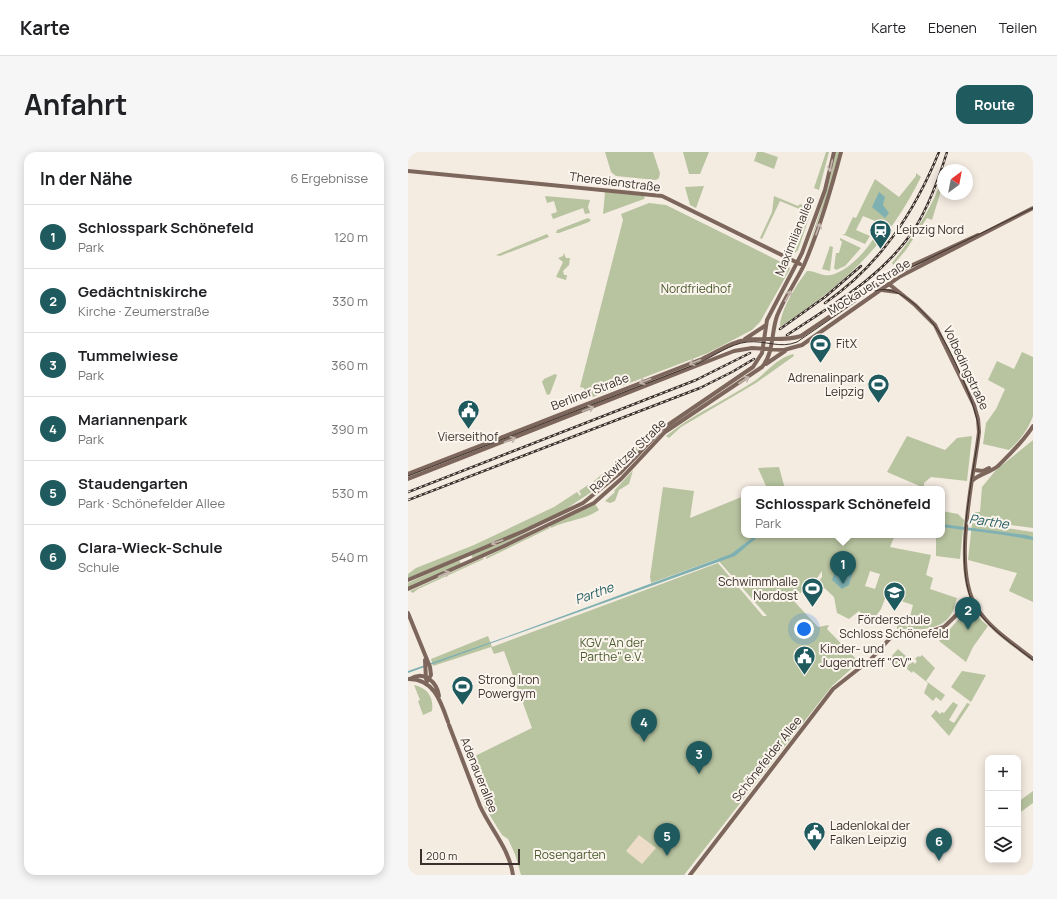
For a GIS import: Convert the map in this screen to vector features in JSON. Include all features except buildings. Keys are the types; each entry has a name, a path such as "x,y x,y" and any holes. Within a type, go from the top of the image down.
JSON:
{"main road":[{"name":"Maximilianallee","path":"763,349 766,325 798,263 823,195 834,152"},
{"name":"Maximilianallee","path":"772,340 774,326 780,310 804,266 830,196 841,152"},
{"name":"Theresienstraße","path":"408,171 662,196 804,266"},
{"name":"Mockauer Straße","path":"763,349 788,350 802,345 890,284 1033,208"},
{"name":"Mockauer Straße","path":"781,340 796,338 809,332 895,273 964,240 986,232"},
{"path":"881,282 890,284 895,273"},
{"name":"Volbedingstraße","path":"890,284 897,292 915,305 935,325 974,405 978,419 979,432 966,532 965,566 972,600"},
{"path":"882,290 897,292"},
{"path":"743,340 766,325"},
{"name":"Berliner Straße","path":"408,474 702,359 743,340 781,340"},
{"path":"763,366 770,350 772,340"},
{"name":"Berliner Straße","path":"408,479 706,364 729,353 744,348 763,349"},
{"name":"Rackwitzer Straße","path":"408,580 524,532 583,503 620,473 662,428 746,373 755,365 763,349"},
{"name":"Rackwitzer Straße","path":"408,589 481,557 594,502 621,479 665,432 788,350"},
{"path":"973,480 998,464 1019,446 1033,426"},
{"path":"974,470 985,470 998,464"},
{"path":"972,600 988,621 1033,659"},
{"name":"Schönefelder Allee","path":"690,875 833,689 866,662 894,634 901,632 923,634 944,627 972,600"},
{"name":"Adenauerallee","path":"408,613 425,655 428,668 428,678 436,686 448,723 480,806 486,819 507,853 513,875"},
{"path":"418,675 428,678 426,683 408,680 418,675"},
{"name":"Adenauerallee","path":"426,683 436,693 440,700"}],"green space":[{"path":"605,152 653,152 660,173 659,178 656,180 616,176 611,172"},
{"path":"683,152 709,152 700,174 689,174"},
{"path":"757,152 763,152 778,157 774,169 754,161"},
{"path":"826,152 829,152 819,190 814,188"},
{"path":"836,152 839,152 830,188 806,254 828,187"},
{"path":"916,173 921,177 908,202 878,244 824,296 780,327 786,305 807,271 828,275 838,272 854,262 874,238 880,223 863,216 856,230 870,236 865,244 842,234 845,234 853,217 856,218 875,179 899,197 916,176"},
{"path":"704,186 696,208 690,205 685,187"},
{"path":"605,192 645,197 644,199 603,214"},
{"path":"937,192 938,200 932,220 927,218 906,250 893,265 892,263 928,211"},
{"path":"545,196 590,200 588,207 590,213 585,214 583,208 553,219 551,214 557,212 554,201 547,203"},
{"path":"774,196 798,206 800,204 812,209 798,250 795,253 792,252 809,213 780,201 762,239 760,238 772,212"},
{"name":"Nordfriedhof","path":"649,203 666,205 789,266 790,269 760,322 752,330 708,353 585,400 584,388 580,387 623,220 621,214"},
{"path":"588,218 591,220 589,222 556,233 557,230"},
{"path":"547,234 549,237 500,256 496,255"},
{"path":"840,238 861,248 845,266 836,270 834,268 836,253 839,253 842,242"},
{"path":"830,246 833,247 830,271 822,269"},
{"path":"564,253 566,258 570,258 569,265 563,271 564,275 567,275 566,280 556,277 563,262 558,258 563,256"},
{"path":"1022,352 1033,357 1033,416 1029,426 1009,450 983,444 986,423 996,409 1005,389 988,380 997,361 1014,369"},
{"path":"793,354 794,356 756,383 681,427 669,438 666,436 698,414 753,382 776,362"},
{"path":"555,374 557,375 550,394 547,395 542,382 544,379"},
{"path":"661,426 626,464 600,488 594,485 593,482 645,437"},
{"path":"907,436 945,450 957,438 972,436 967,481 931,477 924,483 924,486 920,486 887,472"},
{"path":"1033,440 1033,528 974,520 975,512 980,512 982,487 996,470"},
{"path":"779,467 784,486 766,486 758,468"},
{"path":"633,470 629,484 619,490 615,501 610,503 605,501 615,492 614,491"},
{"path":"588,485 593,491 566,509 539,523 408,578 408,574 416,568 474,545 554,507 577,492 580,496 581,494 579,491"},
{"path":"663,487 694,491 690,518 741,497 741,538 894,538 890,547 931,555 926,575 933,578 930,589 957,598 951,614 939,625 925,629 897,629 897,624 901,622 906,624 907,628 913,605 886,596 881,609 871,623 859,611 849,619 837,613 834,597 818,582 822,577 822,571 813,584 792,599 818,627 829,625 827,629 859,662 832,686 684,875 521,875 515,854 508,839 502,835 486,809 469,759 532,728 504,651 494,654 491,647 433,666 431,659 488,636 492,647 718,563 763,616 767,616 717,559 651,583 650,577","holes":["870,571 880,574 875,589 865,586"]},
{"path":"595,504 599,510 594,513 551,528 550,526"},
{"path":"945,512 958,514 964,520 960,559 936,556 936,538 945,538"},
{"path":"972,523 1033,532 1033,602 1009,591 1017,573 968,560"},
{"path":"549,527 550,528 486,559 486,557"},
{"path":"535,529 473,559 471,554"},
{"path":"483,558 484,559 418,589 413,593 410,591"},
{"path":"459,559 461,564 408,588 408,583"},
{"path":"967,610 971,611 988,626 973,647 966,662 939,641"},
{"path":"898,649 907,657 905,659 907,661 909,660 904,668 896,667 889,659"},
{"path":"922,655 935,668 926,681 945,695 941,701 936,697 933,701 924,693 928,683 913,671 912,673 907,669 908,665 913,662 915,664 917,661 915,659"},
{"path":"962,671 986,675 971,702 951,687"},
{"path":"414,685 423,688 429,694 432,702 432,711 423,715 418,701 420,700"},
{"path":"953,702 958,705 949,720 954,723 967,703 970,704 949,736 931,716 936,710 940,714 942,712 944,713"},
{"path":"1033,791 1033,803 1021,812 1021,800"}],"shaded area":[{"path":"639,835 656,848 642,864 626,851"}],"water":[{"path":"879,192 885,197 883,205 889,213 885,218 872,207"},
{"path":"945,524 1026,535 1033,537 1033,540 945,527"},
{"path":"752,538 756,538 735,556 408,673 408,671 514,634 731,554"},
{"path":"844,565 849,565 854,569 849,585 842,589 832,580 835,571 841,571"}],"tram line":[{"path":"408,476 699,363 734,345 747,342 785,345 797,342 893,276 1033,208"},
{"path":"875,291 883,290 900,294 916,305 940,334 962,377 974,408 979,432 969,498 964,548 965,572 969,592 976,609 988,623 1033,660"}],"railway":[{"path":"825,303 845,288 879,255 906,217 939,152"},
{"path":"787,335 857,288 889,261 903,245 915,228 930,200 947,152"},
{"path":"780,329 825,297 861,266"},
{"path":"408,492 696,380 750,353"},
{"path":"408,500 700,388 754,359"}],"place":[{"name":"Leipzig Nord","path":"880,250"},
{"name":"FitX","path":"820,364"},
{"name":"Adrenalinpark Leipzig","path":"879,404"},
{"name":"Vierseithof","path":"468,430"},
{"name":"Schlosspark Schönefeld","path":"843,584"},
{"name":"Schwimmhalle Nordost","path":"813,608"},
{"name":"Förderschule Schloss Schönefeld","path":"894,612"},
{"name":"Gedächtniskirche","path":"968,630"},
{"name":"Kinder- und Jugendtreff \"CV\"","path":"804,676"},
{"name":"Strong Iron Powergym","path":"463,706"},
{"name":"Mariannenpark","path":"644,742"},
{"name":"Tummelwiese","path":"699,774"},
{"name":"Ladenlokal der Falken Leipzig","path":"815,852"},
{"name":"Staudengarten","path":"667,856"},
{"name":"Clara-Wieck-Schule","path":"939,861"}],"water label":[{"name":"Parthe","path":"989,521"},
{"name":"Parthe","path":"594,593"}],"park label":[{"name":"KGV \"An der Parthe\" e.V.","path":"612,650"},
{"name":"Rosengarten","path":"570,855"}]}
